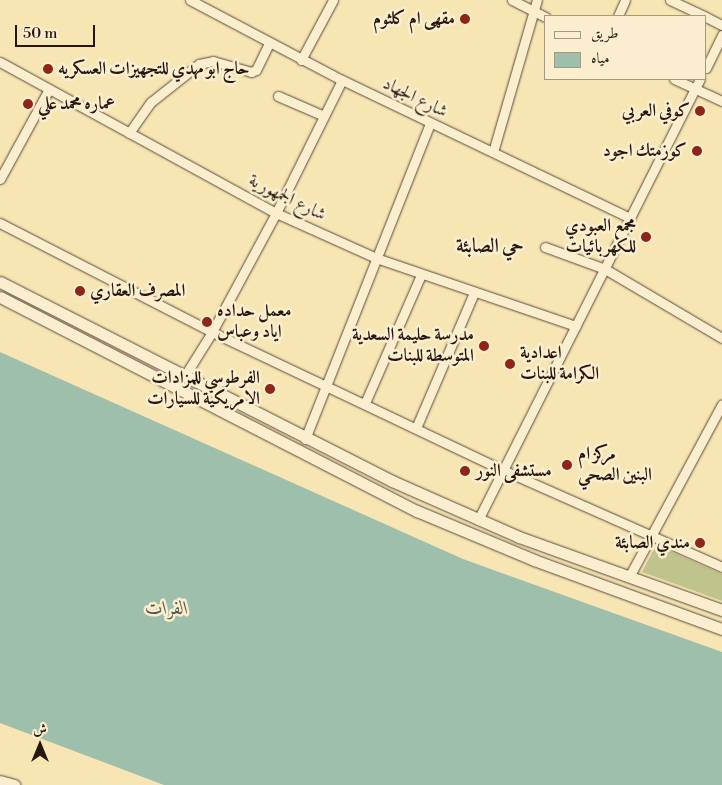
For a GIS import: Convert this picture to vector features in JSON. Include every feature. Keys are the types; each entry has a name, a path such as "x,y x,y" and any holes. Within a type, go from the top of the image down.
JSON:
{"main road":[{"path":"0,282 241,406 478,520 628,577 722,610"},
{"path":"0,298 234,418 454,527 722,629"},
{"path":"234,418 241,406"},
{"path":"0,781 14,785"}],"street":[{"name":"شارع الجهاد","path":"190,0 301,60 630,218"},
{"path":"301,60 333,0"},
{"path":"512,0 544,16"},
{"path":"493,152 537,0"},
{"path":"618,15 626,0"},
{"path":"670,0 703,15"},
{"path":"707,17 722,24"},
{"path":"707,66 722,35"},
{"path":"129,133 151,102 199,64 212,61 251,72 256,70 268,43"},
{"name":"شارع الجمهورية","path":"0,62 276,213 376,258 421,275 576,326"},
{"path":"184,377 212,332 276,213 342,80"},
{"path":"676,80 722,102"},
{"path":"478,520 700,80"},
{"path":"0,180 49,89"},
{"path":"278,96 324,116"},
{"path":"306,438 430,123"},
{"path":"0,223 212,332 503,470 722,568"},
{"path":"545,247 605,269 722,338"},
{"path":"365,403 421,275"},
{"path":"416,428 474,293"},
{"path":"628,577 722,404"}],"green space":[{"path":"656,545 722,574 722,601 642,572"}],"water":[{"name":"الفرات","path":"0,352 463,559 722,652 722,785 164,785 0,723"}],"place":[{"name":"مقهى ام كلثوم","path":"465,19"},
{"name":"حاج ابو مهدي للتجهيزات العسكريه","path":"48,69"},
{"name":"عماره محمد علي","path":"28,104"},
{"name":"كوفي العربي","path":"700,111"},
{"name":"كوزمتك اجود","path":"697,151"},
{"name":"مجمع العبودي للكهربائيات","path":"646,237"},
{"name":"المصرف العقاري","path":"80,291"},
{"name":"معمل حداده اياد وعباس","path":"207,322"},
{"name":"مدرسة حليمة السعدية المتوسطة للبنات","path":"484,346"},
{"name":"اعدادية الكرامة للبنات","path":"510,364"},
{"name":"الفرطوسي للمزادات الامريكية للسيارات","path":"270,389"},
{"name":"مركز ام البنين الصحي","path":"567,465"},
{"name":"مستشفى النور","path":"465,471"},
{"name":"مندي الصابئة","path":"700,543"}],"district":[{"name":"حي الصابئة","path":"490,246"}]}
